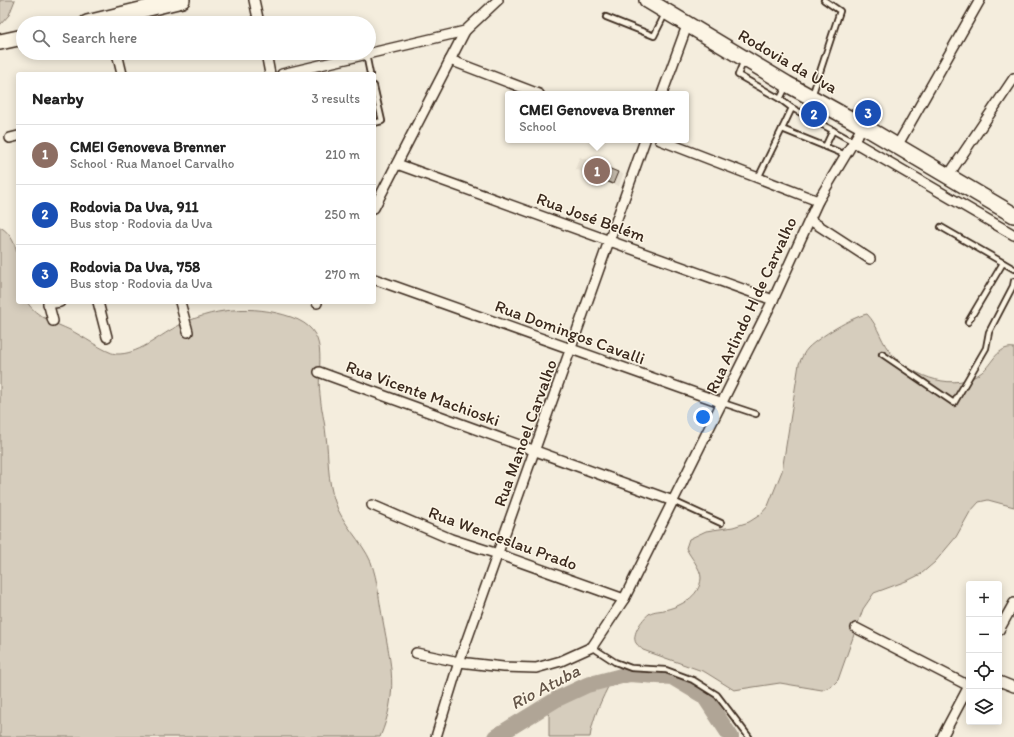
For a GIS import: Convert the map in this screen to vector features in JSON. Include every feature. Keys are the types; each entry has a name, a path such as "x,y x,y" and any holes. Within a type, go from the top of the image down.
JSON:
{"highway":[{"path":"126,16 182,0"},
{"name":"Rodovia da Uva","path":"647,0 688,23 787,84 863,126 1014,215"},
{"path":"0,42 16,39"}],"street":[{"path":"254,0 257,16"},
{"path":"376,204 465,31 498,0"},
{"path":"897,146 980,0"},
{"path":"663,91 688,23"},
{"path":"376,52 465,31"},
{"path":"119,60 122,72"},
{"path":"267,60 270,72"},
{"path":"290,72 341,60"},
{"path":"450,60 531,91"},
{"path":"948,176 1014,78"},
{"name":"Rua Arlindo H de Carvalho","path":"592,647 624,599 723,404 773,300 818,200 863,126"},
{"path":"854,142 1014,235"},
{"name":"Rua Manoel Carvalho","path":"436,737 459,662 572,350 608,240 644,143"},
{"path":"668,143 818,200"},
{"name":"Rua José Belém","path":"397,164 773,300"},
{"path":"810,220 870,259"},
{"name":"Rua Domingos Cavalli","path":"376,280 723,404"},
{"path":"48,304 53,321"},
{"path":"98,304 106,337"},
{"path":"181,304 188,332"},
{"name":"Rua Vicente Machioski","path":"319,372 673,501"},
{"name":"Rua Wenceslau Prado","path":"372,505 451,539 498,554 624,599"},
{"path":"1002,625 1014,603"},
{"path":"856,628 966,684"},
{"path":"416,653 459,662 504,667 536,668 561,661 592,647"},
{"path":"1002,682 1014,688"},
{"path":"942,737 967,689"}],"lane":[{"path":"812,98 840,11 824,0"},
{"path":"606,17 654,36 667,11"},
{"path":"745,58 738,75 780,99 792,108 854,142"},
{"path":"367,60 370,72"},
{"path":"780,99 787,84"},
{"path":"376,95 382,121 376,122"},
{"path":"758,178 792,108"},
{"path":"782,128 846,155"},
{"path":"825,147 833,130"},
{"path":"941,227 1014,269"},
{"path":"968,322 1003,263"},
{"path":"882,354 954,403 986,348 989,332 1013,286 1014,281"},
{"name":"Rua Domingos Cavalli","path":"723,404 756,414"},
{"path":"673,501 721,523"},
{"path":"592,647 615,662 631,668 666,670 693,680 717,695 749,737"}],"shaded area":[{"path":"0,0 15,0 9,15 0,25"},
{"path":"580,157 623,174 619,186 575,169"},
{"path":"0,227 8,233 16,250 16,304 29,304 35,312 41,316 75,332 112,353 124,354 140,349 176,327 203,316 218,312 247,309 262,310 291,317 304,323 312,330 317,339 319,349 320,395 332,494 342,518 363,547 371,562 377,584 389,651 392,679 390,706 380,737 0,737"},
{"path":"867,314 889,351 893,355 912,370 936,380 948,382 972,378 986,369 999,352 1004,349 1014,348 1014,507 988,500 979,502 970,512 956,537 935,562 921,574 874,593 863,609 838,680 832,686 822,690 780,683 734,690 705,672 643,650 637,644 635,636 638,627 643,620 652,612 670,609 682,604 693,596 700,585 701,574 686,548 689,539 706,531 733,527 749,522 760,515 768,506 782,471 799,364 805,351 820,338 836,328 853,319"},
{"path":"611,681 601,701 591,729 590,737 549,737 549,715 539,707 569,691"}],"building":[{"path":"596,163 618,172 613,184 591,175"}],"waterway":[{"name":"Rio Atuba","path":"495,737 557,699 587,685 629,674 672,677 704,696 731,737"}],"place":[{"name":"Rodovia Da Uva, 758","path":"868,113"},
{"name":"Rodovia Da Uva, 911","path":"814,114"},
{"name":"CMEI Genoveva Brenner","path":"597,171"}]}
